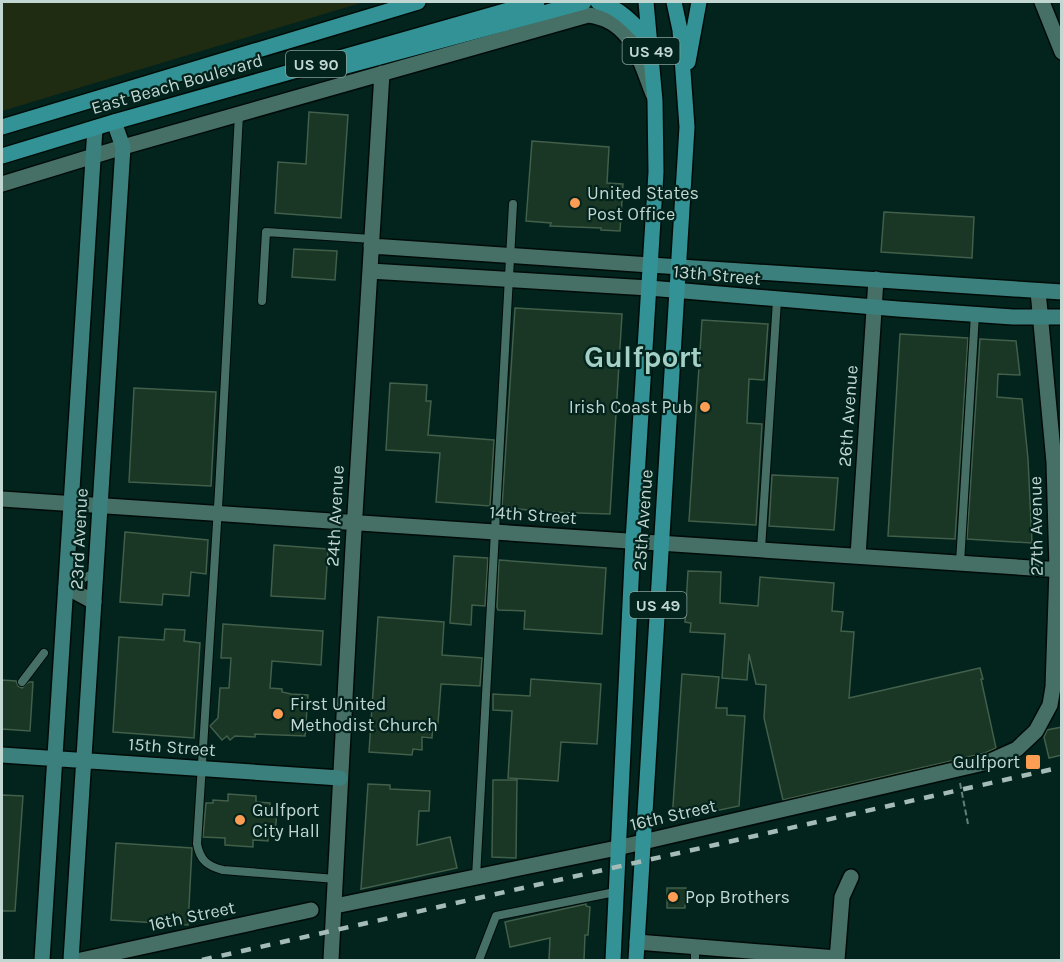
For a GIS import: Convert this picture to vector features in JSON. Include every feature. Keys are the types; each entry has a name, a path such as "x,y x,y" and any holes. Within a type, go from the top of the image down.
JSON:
{"main road":[{"name":"East Beach Boulevard","path":"2,127 418,2"},
{"name":"East Beach Boulevard","path":"2,156 259,80 537,2"},
{"path":"259,80 296,79 584,2"},
{"path":"598,2 617,10 651,42"},
{"name":"US 49","path":"646,2 656,101"},
{"name":"US 49","path":"674,2 680,30 684,83"},
{"path":"684,83 699,2"},
{"name":"25th Avenue","path":"636,960 687,126 684,83"},
{"name":"25th Avenue","path":"613,960 633,541 656,172 656,101"}],"street":[{"path":"1042,2 1062,52"},
{"path":"2,184 123,147 588,15 610,21 627,35 656,101"},
{"name":"24th Avenue","path":"331,960 354,522 382,73"},
{"name":"23rd Avenue","path":"71,960 123,147 114,122"},
{"name":"23rd Avenue","path":"42,960 95,128"},
{"name":"13th Street","path":"371,243 511,256 1062,292"},
{"name":"13th Street","path":"370,271 677,290 874,308 1062,317"},
{"name":"26th Avenue","path":"858,556 876,279"},
{"name":"27th Avenue","path":"1017,749 1036,731 1050,705 1059,569 1057,433 1038,291"},
{"name":"14th Street","path":"2,499 1059,569"},
{"path":"66,583 94,602"},
{"name":"16th Street","path":"335,906 617,848 957,770 988,762 1017,749"},
{"name":"15th Street","path":"2,755 340,778"},
{"path":"637,942 695,954 837,959 842,897 851,877"},
{"name":"16th Street","path":"81,960 310,910"}],"lane":[{"path":"239,114 218,513 197,844 202,860 211,867 223,870 336,879"},
{"path":"476,877 513,204"},
{"path":"262,301 266,232 371,243"},
{"path":"761,549 777,300"},
{"path":"960,563 975,314"},
{"path":"66,583 80,580 96,572"},
{"path":"22,682 44,653"},
{"path":"479,960 496,916 615,892"}],"path":[{"path":"957,770 968,824"}],"green space":[{"path":"2,2 364,2 2,111"}],"building":[{"path":"309,112 348,115 341,218 275,213 278,162 306,164"},
{"name":"United States Post Office","path":"532,141 609,147 607,183 623,184 620,231 550,226 551,223 526,221"},
{"path":"884,212 974,217 972,258 881,252"},
{"path":"294,249 337,251 335,280 292,277"},
{"path":"515,308 622,314 610,514 545,512 502,507"},
{"path":"702,320 768,324 764,380 749,379 747,423 762,424 756,525 689,521"},
{"path":"900,334 968,338 955,539 888,536"},
{"path":"980,339 1016,341 1020,375 998,374 997,397 1022,399 1028,459 1032,543 967,539"},
{"path":"390,383 427,385 426,401 431,401 428,435 494,440 490,506 436,502 440,453 386,450"},
{"path":"134,388 216,392 211,486 129,482"},
{"path":"772,475 838,478 834,530 769,526"},
{"path":"125,532 208,540 206,574 191,572 189,596 163,594 162,605 120,602"},
{"path":"274,545 328,549 325,599 271,596"},
{"path":"454,556 488,558 485,606 472,605 471,625 450,623"},
{"path":"499,560 606,568 602,634 524,629 525,611 498,610"},
{"path":"688,571 721,572 720,603 758,606 760,577 834,583 832,611 843,612 841,631 854,632 849,698 980,668 996,748 985,753 783,800 764,718 766,685 756,684 749,654 747,680 722,678 725,634 690,632 691,623 685,622"},
{"path":"378,617 444,622 442,655 482,658 480,686 441,684 438,723 433,722 432,738 422,737 422,750 413,749 412,755 369,752"},
{"path":"223,624 323,631 321,665 272,661 270,688 282,689 282,692 291,694 308,695 305,736 255,734 255,737 235,736 230,740 227,736 222,740 210,726 218,718 220,688 229,688 231,658 221,658"},
{"path":"165,629 185,630 184,641 200,643 194,738 113,732 119,637 164,640"},
{"path":"682,674 719,677 716,708 727,708 727,715 745,716 739,806 672,820"},
{"path":"531,679 601,684 597,744 561,742 558,781 508,778 512,711 493,710 493,694 530,696"},
{"path":"2,680 16,681 22,688 29,682 33,682 30,731 2,729"},
{"path":"1062,727 1062,755 1049,758 1044,737 1047,730"},
{"path":"493,780 517,780 516,858 492,857"},
{"path":"368,784 390,785 390,789 430,791 429,811 419,811 417,845 450,837 457,868 361,889"},
{"path":"228,794 256,796 256,802 270,803 270,807 277,808 275,837 268,836 268,841 253,840 253,847 225,845 225,838 203,837 206,803 213,803 213,800 228,801"},
{"path":"2,795 23,796 15,911 2,911"},
{"path":"116,843 192,848 188,925 111,920"},
{"path":"667,888 686,888 685,908 667,908"},
{"path":"586,904 590,907 588,935 585,935 584,960 549,960 550,938 510,947 505,922"}],"railway":[{"path":"202,960 1062,767"}],"place":[{"name":"United States Post Office","path":"575,203"},
{"name":"Irish Coast Pub","path":"705,407"},
{"name":"First United Methodist Church","path":"278,714"},
{"name":"Gulfport","path":"1033,762"},
{"name":"Gulfport City Hall","path":"240,820"},
{"name":"Pop Brothers","path":"673,897"}],"district":[{"name":"Gulfport","path":"643,357"}]}
